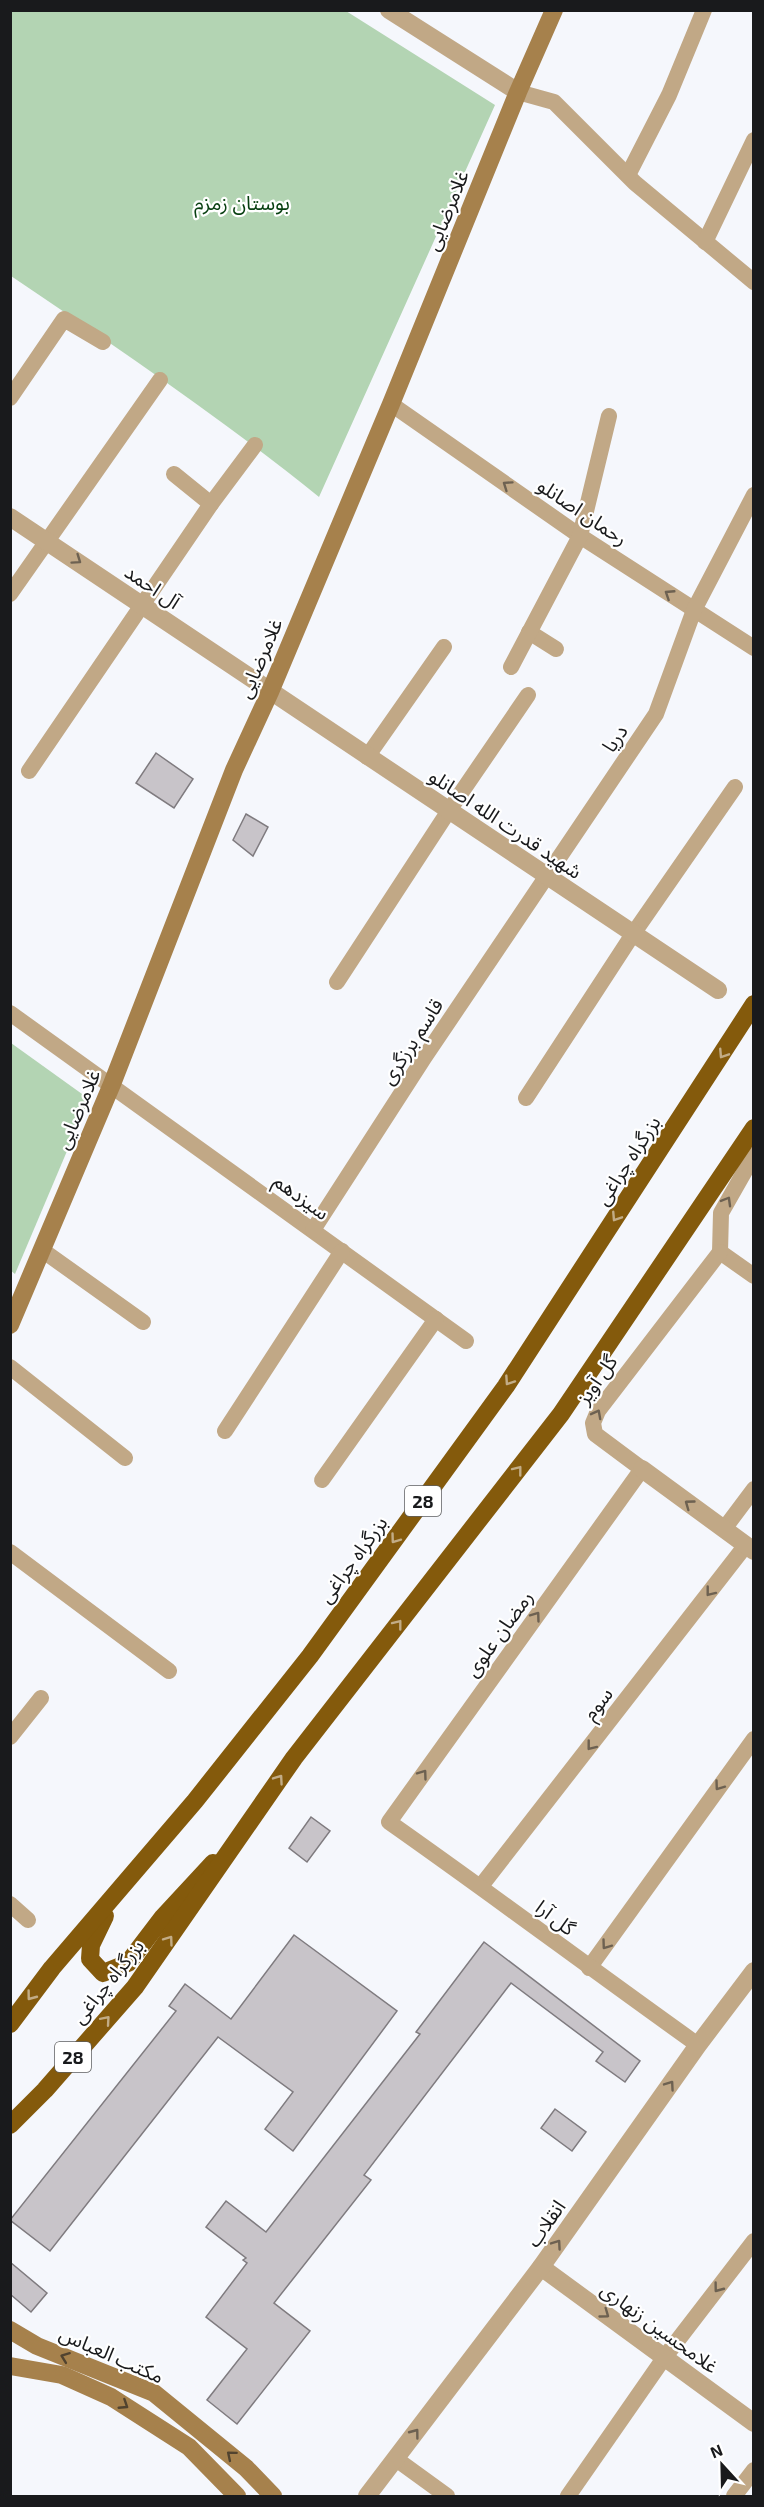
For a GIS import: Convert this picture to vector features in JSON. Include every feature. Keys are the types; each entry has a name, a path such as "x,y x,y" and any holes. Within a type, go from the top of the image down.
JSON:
{"highway":[{"name":"بزرگراه چراغی","path":"10,2024 52,1968 195,1801 310,1656 506,1386 753,1005"},
{"name":"بزرگراه چراغی","path":"10,2125 45,2090 135,1987 199,1898 294,1758 561,1414 753,1128"},
{"path":"117,1890 91,1945 90,1959 103,1973 128,1963 200,1874 233,1845"},
{"path":"10,2141 45,2090"}],"main road":[{"name":"غلامرضایی","path":"10,1325 112,1084 234,770 270,692 554,10"},
{"name":"مکتب العباس","path":"10,2330 36,2346 154,2393 246,2468 273,2496"},
{"name":"مکتب العباس","path":"10,2366 62,2375 111,2397 189,2447 237,2496"}],"street":[{"path":"389,10 518,92 554,102 628,175 753,282"},
{"path":"628,175 669,95 704,10"},
{"path":"705,242 753,140"},
{"path":"10,398 64,319 103,342"},
{"path":"10,594 160,380"},
{"name":"رحمان اصانلو","path":"391,404 580,536 753,648"},
{"path":"511,667 580,536 609,416"},
{"path":"29,771 211,504 255,445"},
{"path":"174,474 211,504"},
{"name":"دریا","path":"546,877 656,714 694,610 753,495"},
{"name":"آل احمد","path":"10,517 49,541 270,692"},
{"path":"529,632 556,649"},
{"path":"367,758 444,647"},
{"name":"شهید قدرت الله اصانلو","path":"270,692 718,990"},
{"path":"337,982 528,695"},
{"path":"526,1098 633,934 735,787"},
{"name":"قاسم برزگری","path":"313,1230 424,1058 546,877"},
{"name":"سیزدهم","path":"10,1012 466,1341"},
{"path":"753,1155 721,1213 720,1252 753,1276"},
{"path":"42,1250 143,1322"},
{"path":"225,1431 342,1251"},
{"name":"گل آویز","path":"720,1252 598,1411 593,1423 596,1434 750,1548"},
{"path":"322,1480 436,1319"},
{"path":"10,1367 125,1458"},
{"name":"رمضان علوی","path":"389,1822 642,1469"},
{"path":"724,1529 753,1489"},
{"name":"سوم","path":"481,1886 750,1548"},
{"path":"10,1552 169,1671"},
{"path":"10,1737 41,1698"},
{"path":"589,1968 753,1739"},
{"name":"گل آرا","path":"389,1822 481,1886 589,1968 698,2045"},
{"path":"10,1904 28,1920"},
{"name":"انقلاب","path":"367,2496 541,2267 753,1971"},
{"path":"568,2496 664,2358 753,2241"},
{"name":"غلامحسین زنهاری","path":"541,2267 753,2423"},
{"path":"396,2459 447,2496"},
{"path":"735,2496 753,2470"}],"green space":[{"name":"بوستان زمزم","path":"10,11 346,11 495,105 319,497 206,411 11,276"},
{"path":"11,1043 89,1099 15,1274 10,1270"}],"building":[{"path":"156,753 193,779 174,808 136,783"},
{"path":"246,814 268,827 253,856 233,840"},
{"path":"311,1817 330,1831 307,1862 289,1848"},
{"path":"294,1935 397,2011 293,2151 265,2129 293,2092 218,2037 50,2251 10,2220 176,2011 169,2006 185,1984 231,2019"},
{"path":"484,1942 640,2061 625,2082 596,2061 603,2052 511,1983 364,2175 371,2180 274,2303 310,2331 237,2424 207,2400 247,2349 206,2317 247,2263 243,2260 246,2258 206,2227 226,2201 266,2232 420,2034 416,2032"},
{"path":"555,2109 586,2132 572,2151 541,2128"},
{"path":"10,2262 47,2293 31,2312 10,2294"}]}
